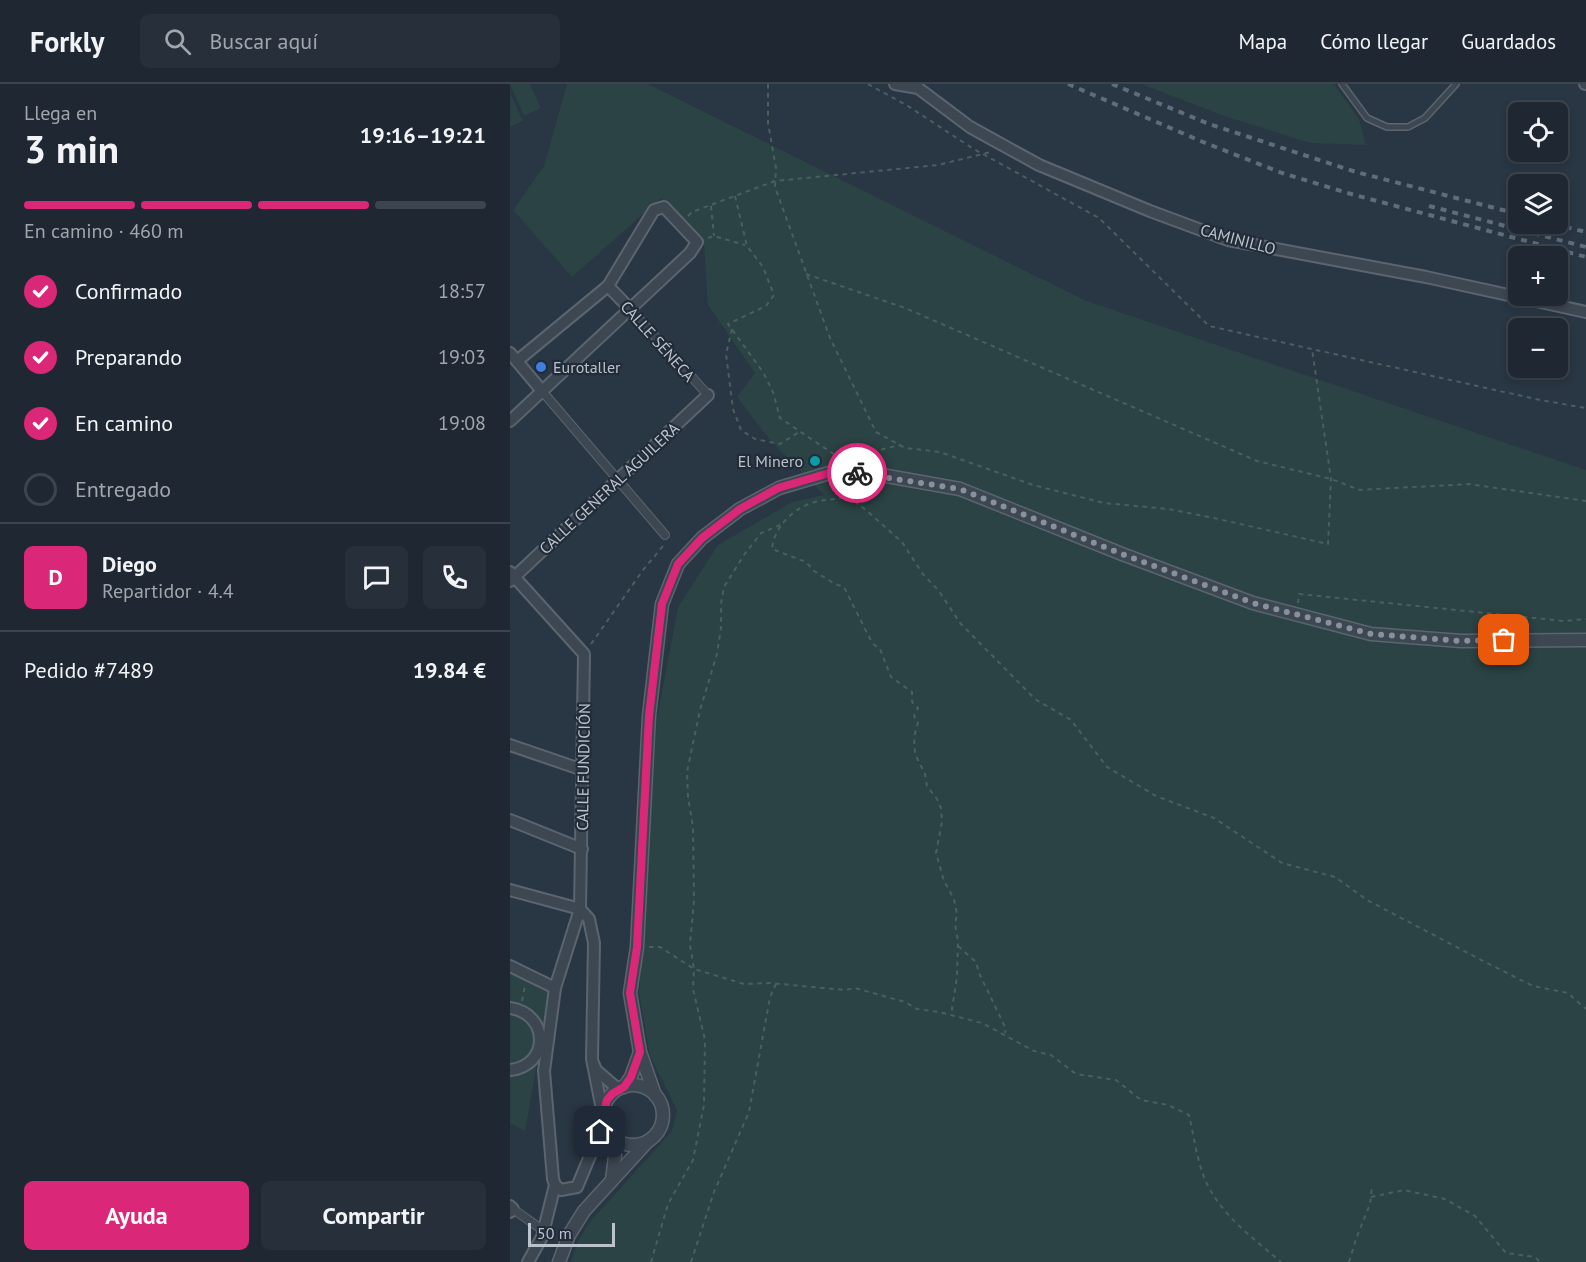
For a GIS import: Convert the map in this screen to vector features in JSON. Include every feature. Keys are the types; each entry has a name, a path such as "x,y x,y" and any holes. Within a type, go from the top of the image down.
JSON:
{"street":[{"name":"CAMINILLO","path":"895,84 916,86 970,127 1039,165 1228,240 1426,277 1586,312"},
{"path":"510,421 542,391 690,253 697,242 664,207 654,210 608,286 514,357 542,391 665,535"},
{"name":"CALLE SÉNECA","path":"608,286 708,395"},
{"name":"CALLE GENERAL AGUILERA","path":"511,576 619,480 708,395"},
{"path":"559,1262 569,1235 584,1211 656,1133 661,1124 663,1114 640,1052 630,993 637,947 649,716 662,604 678,564 702,538 740,509 778,488 836,471 887,476 960,489 1122,554 1253,603 1371,634 1461,641 1586,640"},
{"path":"511,576 584,654"},
{"name":"CALLE FUNDICIÓN","path":"528,1262 544,1231 555,1185 545,1094 546,1060 555,988 580,909 584,654"},
{"path":"510,745 583,770"},
{"path":"510,820 582,849"},
{"path":"510,890 580,909 589,919 594,943 591,1059 615,1156 612,1180"},
{"path":"510,966 555,988"},
{"path":"510,1070 527,1065 539,1048 540,1035 537,1024 530,1015 515,1008"},
{"path":"540,1035 550,1027"},
{"path":"539,1048 546,1060"},
{"path":"555,1185 561,1190 577,1187 600,1132 606,1125 607,1100 631,1077 640,1052"},
{"path":"591,1059 596,1070 621,1088 635,1085 646,1088 655,1095"},
{"path":"606,1125 618,1141 628,1145 649,1140"},
{"path":"511,1209 544,1231"}],"lane":[{"path":"1342,84 1367,118 1387,127 1408,127 1425,118 1456,84"}],"path":[{"path":"768,84 768,123 776,168 775,188 830,338 876,432 905,448 940,452 1033,485 1104,503 1168,509 1328,544 1331,479 1312,349"},
{"path":"868,84 908,106 982,154 1099,218 1209,326 1540,400 1586,408"},
{"path":"680,224 692,212 775,181 938,165 1010,149"},
{"path":"735,196 747,246 763,267 774,294 766,306 728,324 763,372 773,392 780,418 841,459 900,445"},
{"path":"711,205 714,236"},
{"path":"697,242 714,236 747,246"},
{"path":"806,274 904,308 1257,461 1331,479 1360,490 1469,484 1586,501"},
{"path":"732,330 726,354 734,409 741,430 755,439 780,444 800,432"},
{"path":"836,471 847,496 902,542 960,623 1035,699 1071,720 1107,767 1156,796 1214,818 1282,863 1335,877 1367,900 1533,986 1568,993 1586,1009"},
{"path":"651,1262 668,1204 693,1160 704,1105 705,1040 693,989 694,969 690,945 694,900 693,827 687,772 700,710 717,654 724,587 761,533 780,525 805,506 847,496"},
{"path":"780,525 773,538 772,549 806,562 835,584 844,587 870,639 880,649 891,677 912,692 912,702 918,708 914,716 918,722 914,737 915,754 926,774 927,786 941,808 942,822 936,853 944,881 954,899 957,914 955,924 958,946 957,976 951,1015"},
{"path":"584,654 643,570 664,546 665,535"},
{"path":"1297,614 1299,594 1564,621 1586,619"},
{"path":"958,946 976,962 1006,1029 1004,1034"},
{"path":"637,947 660,947 694,969 744,984 776,984 845,990 855,988 904,1002 917,1009 982,1023 1034,1051 1051,1054 1076,1074 1116,1080 1141,1100 1168,1105 1189,1115 1200,1162 1211,1192 1231,1219 1281,1262"},
{"path":"515,1008 528,975"},
{"path":"690,1262 714,1192 749,1112 770,996 776,984"},
{"path":"1349,1262 1370,1204 1372,1186"},
{"path":"1371,1197 1404,1190 1445,1199 1476,1216 1506,1253 1535,1257 1540,1262"}],"green space":[{"path":"510,84 530,84 541,108 524,116"},
{"path":"567,84 648,84 1084,300 1586,470 1586,1262 571,1262 577,1243 589,1223 672,1131 677,1110 650,1056 639,992 657,718 678,607 718,545 792,502 824,495 770,440 737,397 755,373 708,305 704,245 661,198 572,277 513,210 544,166"},
{"path":"1141,84 1334,84 1359,119 1366,145 1310,143 1224,116"},
{"path":"510,93 523,121 510,127"},
{"path":"510,966 555,988 540,1046 525,1131 510,1123"}],"railway":[{"path":"1068,84 1282,173 1351,194 1586,257"},
{"path":"1112,84 1209,124 1356,172 1508,211"},
{"path":"1429,206 1586,247"},
{"path":"1568,228 1586,232"}],"way so far":[{"path":"857,473 960,489 1122,554 1253,603 1371,634 1461,641 1504,640"}],"place":[{"name":"Eurotaller","path":"541,367"},
{"name":"El Minero","path":"815,461"}],"route":[{"path":"600,1132 605,1125 603,1115 607,1100 618,1089 624,1087 631,1077 640,1052 630,993 637,947 649,716 662,604 678,564 702,538 740,509 778,488 836,471 857,473"}]}
